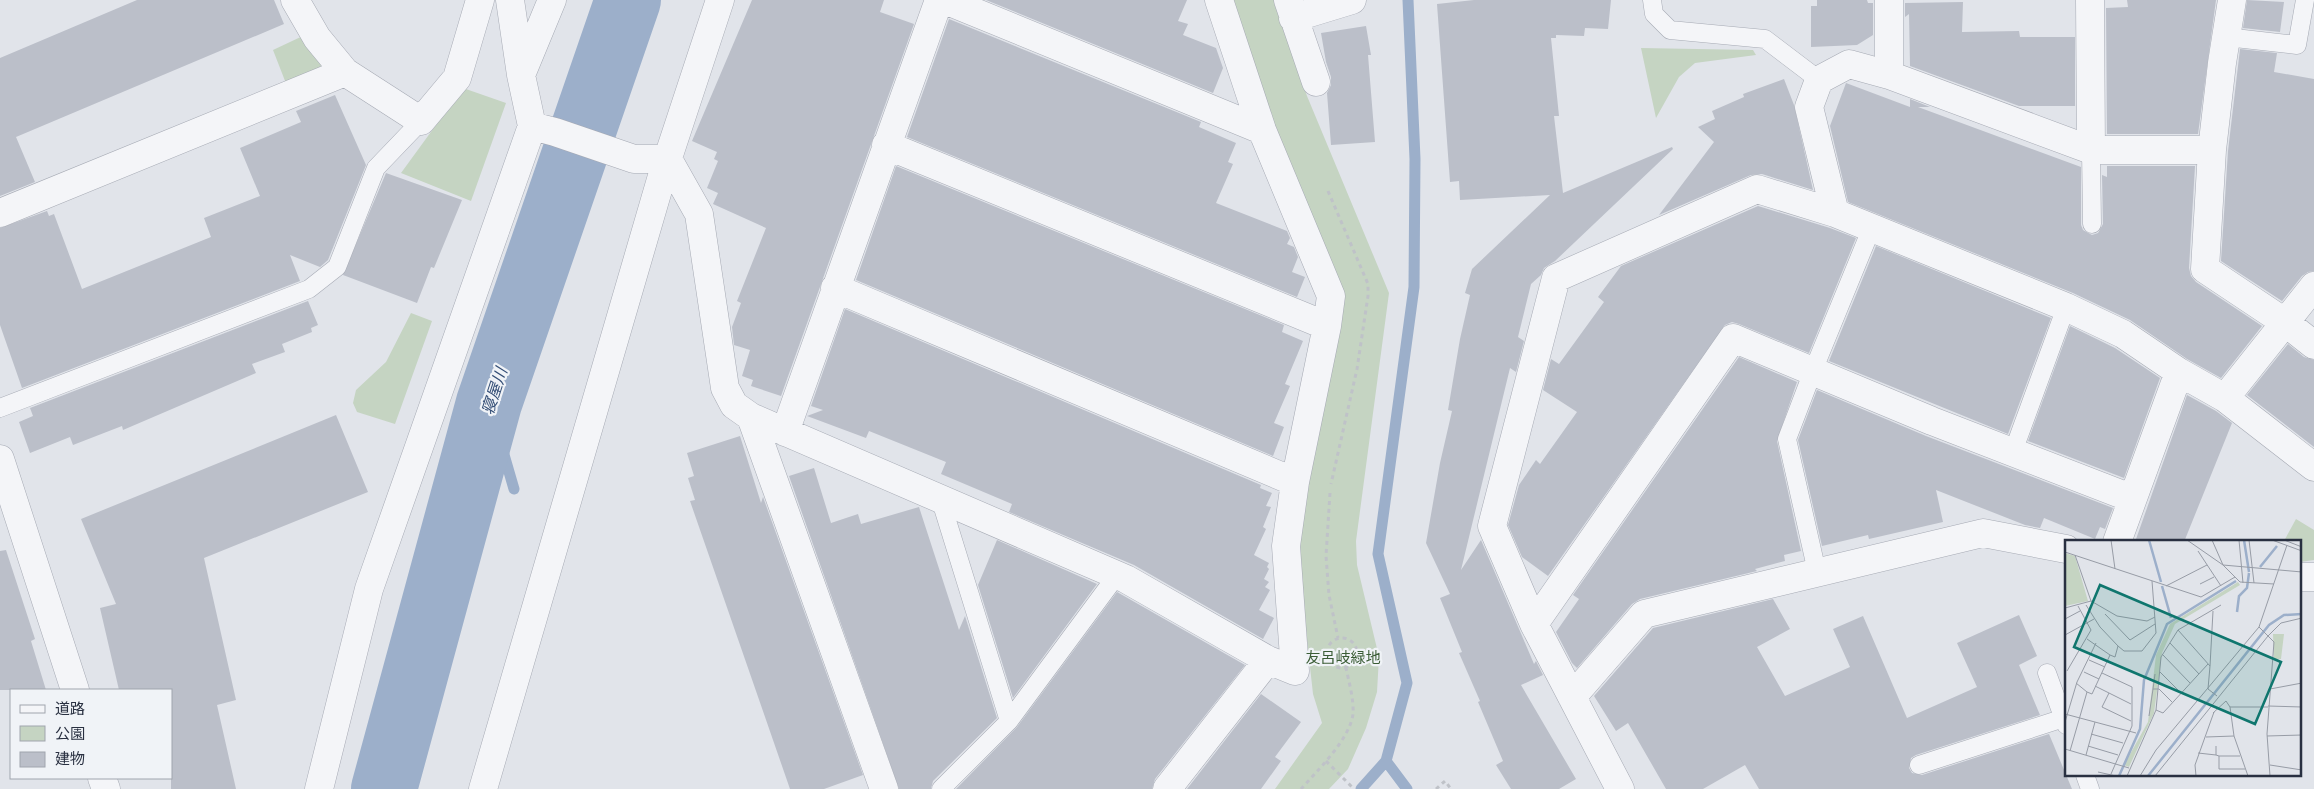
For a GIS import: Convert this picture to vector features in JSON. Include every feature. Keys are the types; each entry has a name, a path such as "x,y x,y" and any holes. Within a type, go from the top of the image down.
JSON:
{"street":[{"path":"295,0 317,38 344,72 421,121 457,78 480,0"},
{"path":"319,789 369,589 544,129 521,75 510,0"},
{"path":"521,75 552,0"},
{"path":"483,789 668,159 720,0"},
{"path":"785,432 939,0"},
{"path":"945,0 1262,130"},
{"path":"668,159 699,214 725,388 734,405 751,418 1117,575 1268,660 1295,671 1286,546 1295,482 1327,326 1331,296 1262,130 1219,0"},
{"path":"1316,82 1290,9 1352,0"},
{"path":"1889,0 1889,75"},
{"path":"2090,0 2091,150"},
{"path":"2232,0 2212,150 2205,269 2286,323 2314,345"},
{"path":"1835,213 1808,107 1819,80 1849,64 1889,75 2091,150 2212,150"},
{"path":"0,213 344,72"},
{"path":"544,129 634,159 668,159"},
{"path":"886,145 1327,326"},
{"path":"1620,789 1534,624 1492,526 1556,278 1757,189 1835,213 1872,227 2066,307 2123,334 2179,372 2225,398 2314,467"},
{"path":"2225,398 2314,286"},
{"path":"836,288 1295,482"},
{"path":"1534,624 1733,338 2131,498"},
{"path":"2118,540 2131,498 2179,372"},
{"path":"751,418 884,789"},
{"path":"0,459 75,689"},
{"path":"1572,697 1644,614 1983,533 2065,549"},
{"path":"1167,789 1268,660"}],"lane":[{"path":"1652,0 1654,14 1670,30 1765,40 1819,80"},
{"path":"2226,37 2297,45 2305,0"},
{"path":"0,408 309,289 337,267 376,168 421,121"},
{"path":"2091,150 2092,224"},
{"path":"1817,572 1788,439 1813,371 1872,227"},
{"path":"2013,452 2066,307"},
{"path":"940,498 1009,721"},
{"path":"941,789 1009,721 1117,575"},
{"path":"1918,765 2065,721 2048,673"},
{"path":"2085,776 2090,789"}],"path":[{"path":"1338,638 1346,638 1353,642 1357,649 1357,657 1354,664 1346,668 1338,668 1331,665 1326,658 1326,650 1338,638"},
{"path":"1301,789 1326,761 1350,725 1353,712 1346,668"},
{"path":"1326,761 1354,789"},
{"path":"1436,789 1445,781 1451,789"}],"green space":[{"name":"友呂岐緑地","path":"1227,0 1274,0 1307,96 1389,293 1356,541 1357,565 1379,657 1377,692 1366,728 1348,769 1329,789 1275,789 1322,723 1313,694 1299,567 1303,497 1336,340"},
{"path":"307,34 324,57 318,73 287,86 273,50"},
{"path":"1641,48 1753,50 1756,55 1695,63 1679,77 1656,118"},
{"path":"463,88 506,103 471,201 401,173"},
{"path":"411,313 432,321 395,424 357,412 353,403 356,390 386,362"},
{"path":"2296,519 2314,530 2314,560 2302,562 2302,540 2285,540"}],"building":[{"path":"137,0 274,0 284,24 16,137 35,182 0,196 0,58"},
{"path":"752,0 884,0 880,12 914,24 781,396 751,386 753,380 742,376 750,350 734,345 732,327 741,303 737,301 766,228 713,204 718,193 707,188 718,161 714,159 717,152 692,141"},
{"path":"986,0 1187,0 1178,21 1188,24 1183,35 1216,48 1223,68 1213,93"},
{"path":"1474,0 1611,0 1608,29 1585,28 1584,36 1556,35 1556,38 1551,38 1559,116 1554,116 1563,193 1672,147 1673,149 1555,261 1544,268 1541,275 1531,284 1518,337 1524,341 1516,372 1510,368 1461,570 1481,540 1534,664 1536,661 1543,675 1521,685 1576,779 1559,789 1511,789 1496,765 1503,761 1459,653 1462,652 1440,598 1450,594 1426,543 1440,463 1452,411 1448,410 1460,339 1470,295 1465,293 1472,269 1550,195 1460,200 1459,181 1450,182 1437,4"},
{"path":"1817,0 1867,0 1868,3 1873,3 1873,35 1857,45 1811,47 1811,6 1817,6"},
{"path":"2127,0 2216,0 2198,134 2107,134 2106,8 2128,7"},
{"path":"2247,0 2284,2 2280,32 2243,28"},
{"path":"1963,2 1962,32 2019,31 2020,37 2075,37 2075,106 2019,106 1910,66 1909,14 1905,17 1905,3"},
{"path":"949,19 1201,122 1199,127 1236,143 1228,162 1233,164 1216,203 1287,231 1290,238 1287,244 1294,247 1298,257 1292,272 1305,277 1297,297 907,137"},
{"path":"1366,26 1371,55 1368,55 1375,142 1331,145 1327,93 1331,85 1331,77 1326,62 1321,33"},
{"path":"2240,49 2277,53 2274,72 2314,79 2314,271 2302,276 2282,301 2221,261 2228,151"},
{"path":"1784,79 1794,105 1813,190 1762,174 1751,175 1659,215 1714,142 1698,127 1715,119 1712,111 1744,97 1743,94"},
{"path":"1846,83 1910,107 1910,99 1930,107 1918,107 2081,167 2081,225 2083,230 2092,235 2098,233 2103,224 2102,175 2107,177 2107,166 2195,166 2189,268 2191,276 2196,282 2262,326 2221,378 2187,359 2130,320 2073,293 1848,202 1830,126"},
{"path":"335,95 366,165 328,260 320,267 290,255 300,281 22,388 0,325 0,228 47,211 49,216 54,214 82,289 211,237 204,218 260,196 240,148 301,122 296,111"},
{"path":"896,166 1284,325 1282,332 1303,341 1285,384 1290,386 1274,423 1284,427 1273,456 856,280"},
{"path":"386,173 462,200 434,268 431,267 417,303 343,275"},
{"path":"1758,206 1856,238 1809,353 1739,324 1732,322 1725,325 1548,576 1522,557 1508,525 1519,485 1536,460 1540,464 1577,412 1543,390 1551,359 1559,364 1604,302 1598,297 1621,266"},
{"path":"1876,246 2051,318 2008,434 1829,361"},
{"path":"308,301 318,325 311,328 312,332 282,344 285,352 252,364 256,373 123,430 122,426 73,445 70,437 30,453 19,422 33,416 30,408"},
{"path":"845,309 1261,485 1260,488 1272,493 1266,506 1271,507 1263,527 1266,529 1254,555 1269,563 1267,567 1269,569 1264,579 1269,582 1265,587 1270,590 1259,610 1274,618 1263,639 1134,565 1009,512 1012,504 941,474 946,462 869,431 866,438 807,416 823,410 811,406"},
{"path":"2070,326 2115,348 2160,378 2124,478 2028,441"},
{"path":"2288,344 2304,357 2314,360 2314,447 2247,395"},
{"path":"1739,357 1797,382 1777,441 1801,551 1784,555 1785,561 1755,569 1757,571 1640,599 1632,604 1577,668 1572,663 1556,632 1579,599 1573,595"},
{"path":"1817,390 1926,436 2113,508 2105,529 2100,527 2095,539 2044,518 2040,528 2025,525 1936,490 1943,522 1869,539 1868,535 1822,546 1798,440"},
{"path":"2187,395 2216,411 2232,423 2185,540 2136,540"},
{"path":"336,415 368,492 204,558 236,700 217,705 236,789 171,789 172,689 119,689 100,608 116,604 81,519"},
{"path":"740,436 761,503 763,497 863,775 824,789 790,789 690,501 695,500 688,478 694,476 687,453"},
{"path":"814,468 831,523 858,514 861,524 919,507 959,630 965,616 997,718 933,781 931,789 899,789 789,476"},
{"path":"997,540 1097,584 1013,698 978,585"},
{"path":"6,550 35,639 31,641 46,689 0,690 0,551"},
{"path":"1117,592 1245,665 1155,779 1152,789 956,789 1017,727"},
{"path":"1773,599 1790,629 1757,647 1785,696 1850,667 1833,629 1863,616 1907,718 1977,687 1957,643 2019,615 2037,656 2019,665 2040,715 1916,755 1911,758 1909,768 1912,773 1922,775 2049,734 2072,789 1759,789 1745,765 1703,789 1666,789 1628,723 1616,731 1594,696 1653,628"},
{"path":"1261,694 1301,722 1275,757 1281,761 1261,789 1187,789"}],"waterway":[{"name":"寝屋川","path":"384,789 489,403 628,0"},
{"path":"1361,789 1386,761 1407,683 1378,554 1414,287 1415,159 1408,0"},
{"path":"489,403 514,489"},
{"path":"1386,761 1407,789"}]}
